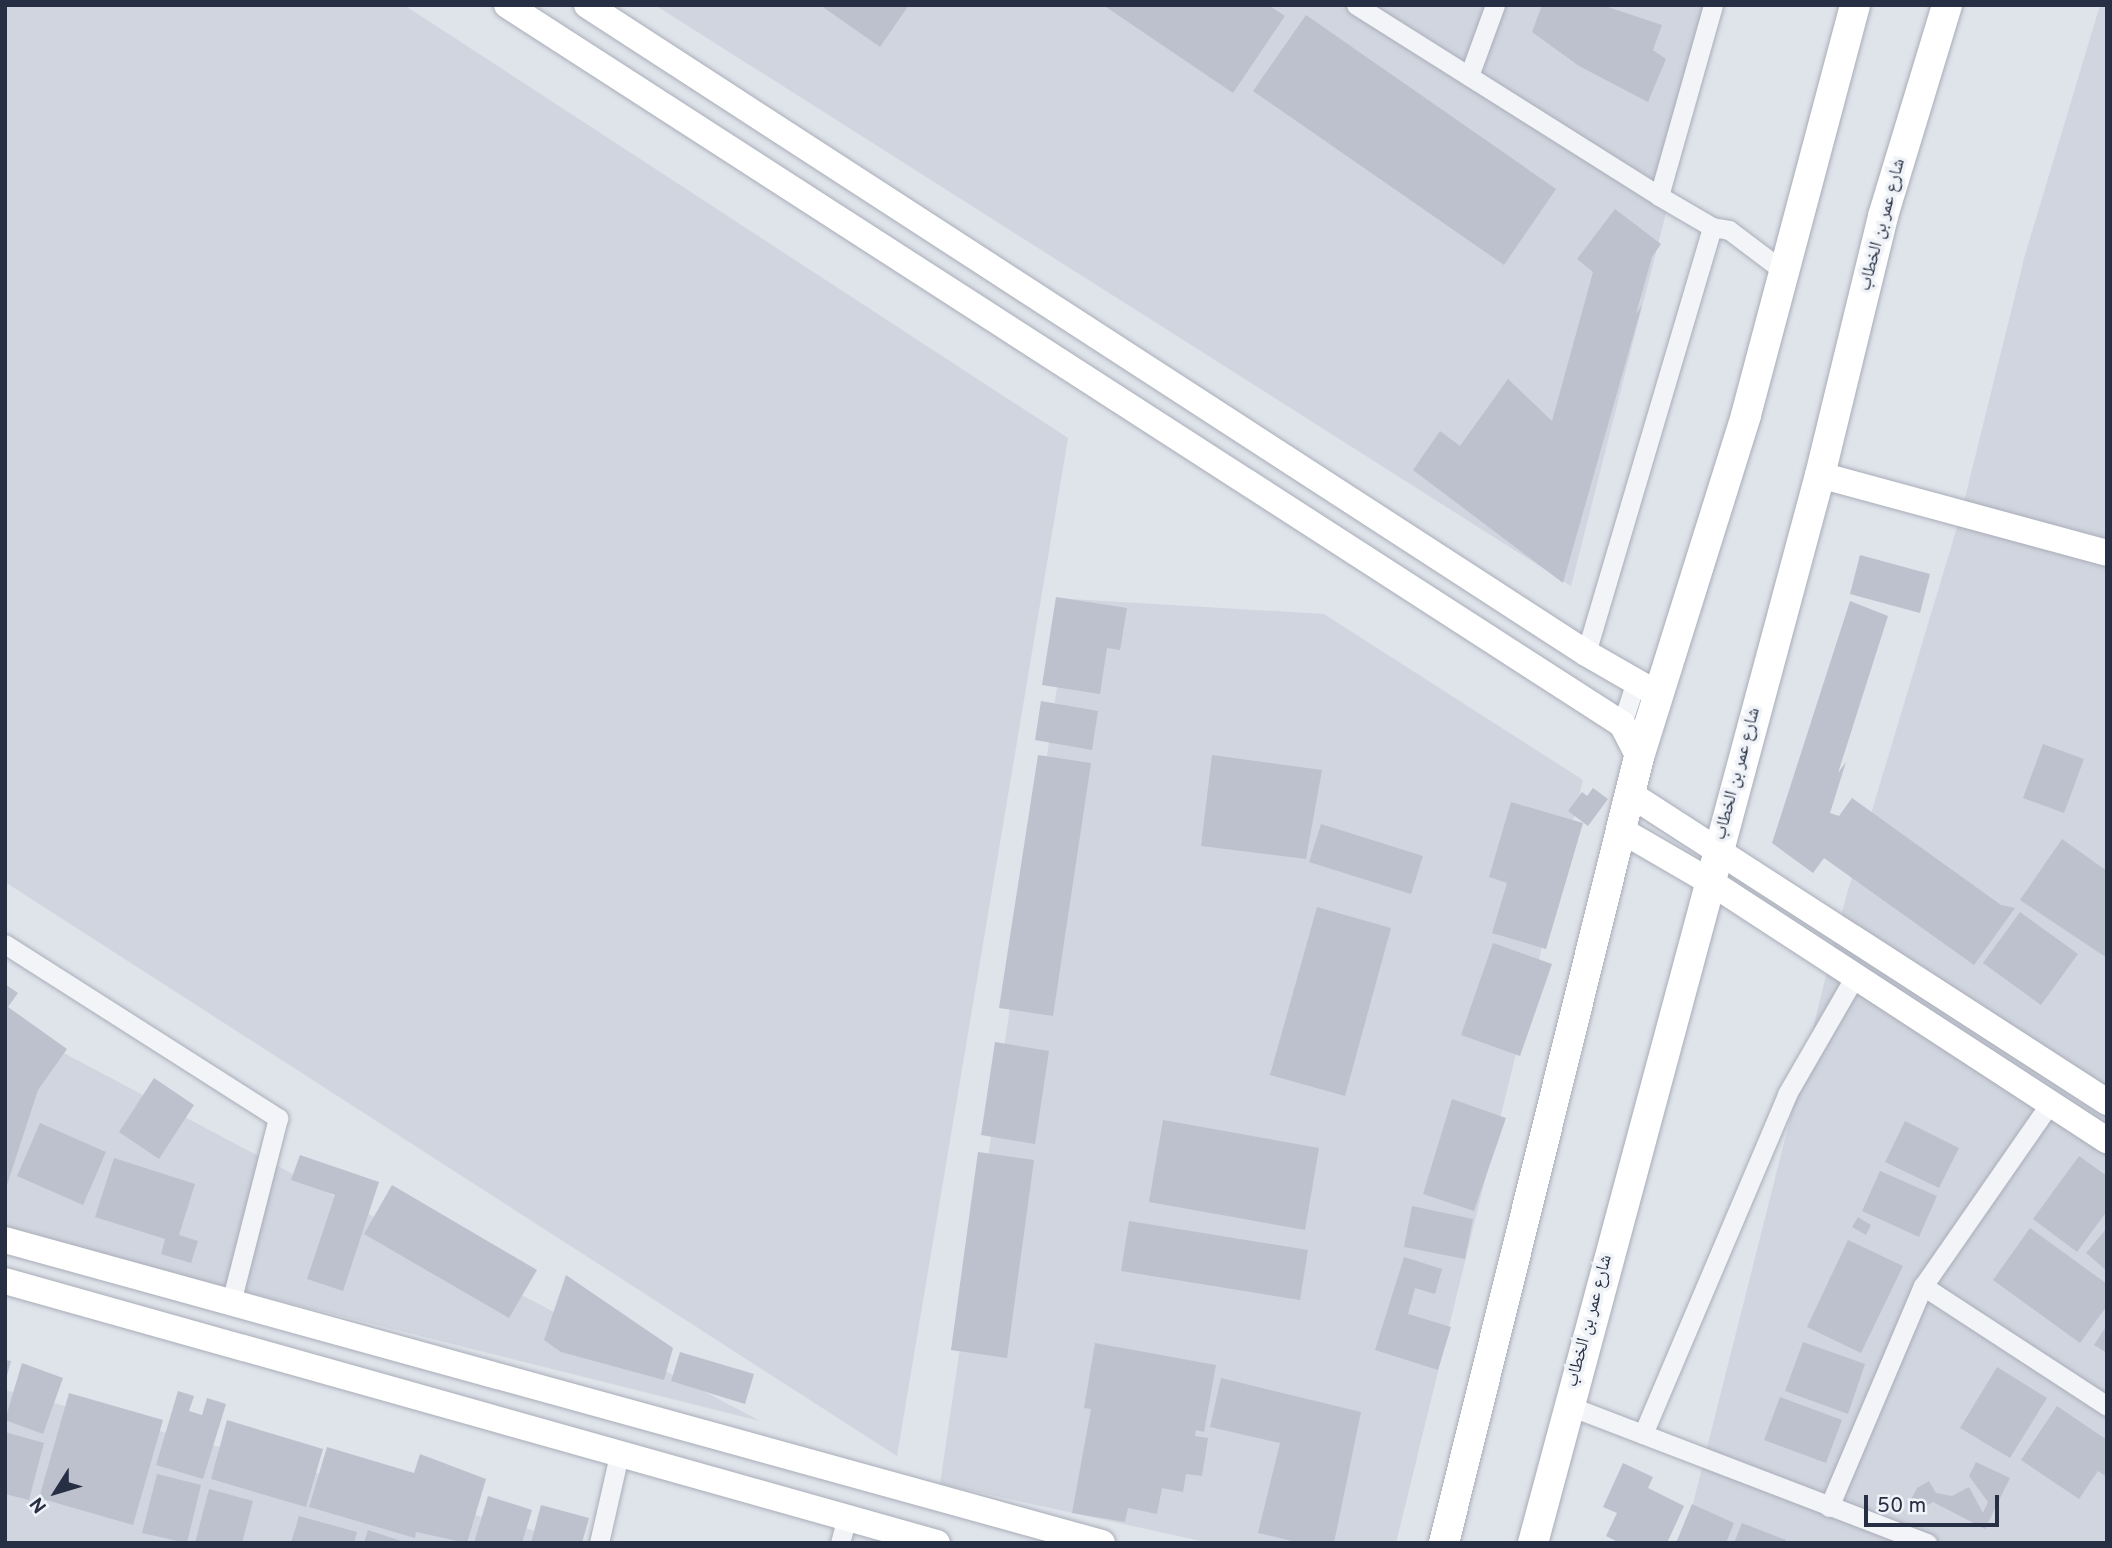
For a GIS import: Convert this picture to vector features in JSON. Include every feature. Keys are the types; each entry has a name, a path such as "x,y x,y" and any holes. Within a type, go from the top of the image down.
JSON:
{"main road":[{"path":"1444,1543 1639,757 1647,688 1746,415 1782,270 1855,5"},
{"name":"شارع عمر بن الخطاب","path":"1533,1543 1567,1405 1820,475 1884,216 1947,5"}],"street":[{"path":"507,5 1622,724 1639,757"},
{"path":"587,5 1586,653 1647,688 1622,724"},
{"path":"1356,5 1659,196 1712,227 1729,230 1782,270"},
{"path":"1469,76 1494,5"},
{"path":"1659,196 1713,5"},
{"path":"1586,653 1712,227"},
{"path":"1820,475 2107,553"},
{"path":"1630,794 2107,1102"},
{"path":"1621,830 1709,881 2107,1140"},
{"path":"5,944 278,1118 231,1303"},
{"path":"1643,1434 1787,1094 1855,976"},
{"path":"1829,1507 1923,1286 2050,1103"},
{"path":"5,1240 1102,1543"},
{"path":"5,1281 619,1455 843,1531 937,1543"},
{"path":"1923,1286 2107,1406"},
{"path":"1567,1405 1927,1543"},
{"path":"598,1543 619,1455"}],"shaded area":[{"path":"5,5 404,5 1068,438 897,1456 5,882"},
{"path":"655,5 1719,5 1571,586"},
{"path":"2100,5 2107,5 2107,1543 1683,1543 1846,897 1961,514 2025,255"},
{"path":"1070,599 1324,614 1583,780 1396,1543 1210,1543 940,1484"},
{"path":"5,1022 760,1421 5,1232"},
{"path":"5,1390 581,1543 5,1543"}],"building":[{"path":"820,5 909,5 880,47"},
{"path":"1103,5 1268,5 1285,16 1233,93"},
{"path":"1542,5 1602,5 1662,25 1653,50 1666,59 1648,102 1579,66 1532,32"},
{"path":"1306,15 1556,189 1504,265 1253,91"},
{"path":"1615,209 1661,244 1652,257 1636,314 1642,305 1563,583 1413,470 1440,431 1460,446 1508,379 1552,421 1593,272 1577,259"},
{"path":"1860,555 1930,574 1920,613 1850,594"},
{"path":"1056,597 1127,608 1120,650 1107,648 1100,694 1042,685"},
{"path":"1850,601 1888,616 1838,773 1846,762 1830,813 1839,816 1852,798 2001,905 2015,908 1974,965 1824,858 1813,873 1772,843"},
{"path":"1041,701 1098,711 1092,750 1035,740"},
{"path":"2043,744 2084,759 2064,813 2023,798"},
{"path":"1038,755 1091,763 1053,1016 999,1008"},
{"path":"1212,755 1322,770 1306,859 1201,846"},
{"path":"1593,788 1608,799 1588,826 1568,811 1582,792 1587,796"},
{"path":"1511,802 1583,823 1546,949 1492,933 1507,883 1489,877"},
{"path":"1321,824 1423,856 1411,894 1309,862"},
{"path":"2062,839 2107,871 2107,958 2020,900"},
{"path":"1317,907 1391,928 1345,1096 1270,1075"},
{"path":"2020,912 2078,954 2041,1005 1983,963"},
{"path":"1493,943 1552,964 1520,1056 1461,1035"},
{"path":"5,984 18,993 8,1007 67,1049 38,1090 6,1188"},
{"path":"995,1042 1049,1051 1035,1144 981,1135"},
{"path":"154,1078 194,1105 159,1159 119,1132"},
{"path":"1452,1099 1506,1118 1474,1211 1423,1194"},
{"path":"1163,1120 1319,1148 1305,1230 1149,1202"},
{"path":"1905,1121 1959,1148 1939,1188 1885,1162"},
{"path":"40,1123 106,1152 83,1205 17,1176"},
{"path":"978,1152 1034,1160 1007,1358 951,1350"},
{"path":"300,1155 379,1182 343,1291 307,1279 335,1195 291,1180"},
{"path":"2079,1156 2107,1176 2107,1211 2077,1252 2033,1219"},
{"path":"114,1158 195,1184 179,1235 198,1241 191,1263 161,1254 165,1239 95,1217"},
{"path":"1880,1171 1937,1196 1919,1237 1862,1211"},
{"path":"392,1185 537,1270 509,1318 364,1234"},
{"path":"1412,1206 1473,1219 1465,1259 1404,1247"},
{"path":"1858,1217 1871,1225 1866,1235 1852,1227"},
{"path":"1129,1221 1308,1250 1300,1300 1121,1271"},
{"path":"2030,1228 2107,1284 2107,1306 2080,1343 1993,1280"},
{"path":"2107,1228 2107,1271 2086,1253"},
{"path":"1848,1240 1903,1266 1861,1353 1807,1327"},
{"path":"1404,1257 1442,1269 1435,1294 1415,1288 1408,1314 1451,1327 1438,1370 1375,1350"},
{"path":"566,1275 673,1348 664,1380 561,1352 544,1340"},
{"path":"2107,1325 2107,1353 2094,1345"},
{"path":"1803,1342 1865,1364 1848,1414 1785,1391"},
{"path":"1095,1343 1216,1365 1204,1432 1196,1430 1195,1436 1208,1438 1202,1476 1186,1474 1183,1492 1162,1488 1157,1514 1128,1508 1125,1522 1072,1513 1091,1409 1084,1408"},
{"path":"680,1352 754,1374 745,1404 671,1381"},
{"path":"5,1360 11,1361 6,1379 5,1378"},
{"path":"22,1363 63,1378 43,1434 5,1420"},
{"path":"1997,1367 2047,1398 2010,1458 1960,1428"},
{"path":"1221,1378 1361,1412 1334,1543 1300,1543 1258,1533 1280,1443 1210,1427"},
{"path":"178,1391 194,1396 189,1411 202,1415 207,1398 226,1404 203,1479 156,1465"},
{"path":"69,1393 163,1420 133,1525 39,1498"},
{"path":"1780,1397 1842,1420 1826,1463 1764,1440"},
{"path":"2057,1406 2107,1440 2107,1477 2098,1471 2079,1499 2021,1460"},
{"path":"227,1420 323,1449 306,1507 211,1479"},
{"path":"5,1432 44,1443 29,1500 5,1494"},
{"path":"327,1447 414,1473 420,1454 486,1479 467,1543 416,1532 415,1538 309,1507"},
{"path":"1976,1462 2010,1478 1985,1529 1933,1502 1919,1510 1908,1505 1917,1488 1929,1481 1936,1493 1952,1496 1969,1487 1983,1513 1988,1502 1969,1476"},
{"path":"1623,1463 1653,1477 1648,1488 1684,1506 1667,1543 1620,1543 1606,1536 1617,1513 1603,1507"},
{"path":"157,1474 201,1485 187,1543 142,1533"},
{"path":"209,1489 253,1501 242,1543 195,1543"},
{"path":"488,1496 532,1510 522,1543 474,1543"},
{"path":"1692,1504 1734,1523 1726,1543 1676,1543"},
{"path":"541,1505 589,1518 582,1543 531,1543"},
{"path":"299,1516 357,1532 354,1543 291,1543"},
{"path":"1742,1523 1786,1540 1785,1543 1734,1543"},
{"path":"368,1530 404,1542 404,1543 364,1543"}]}
